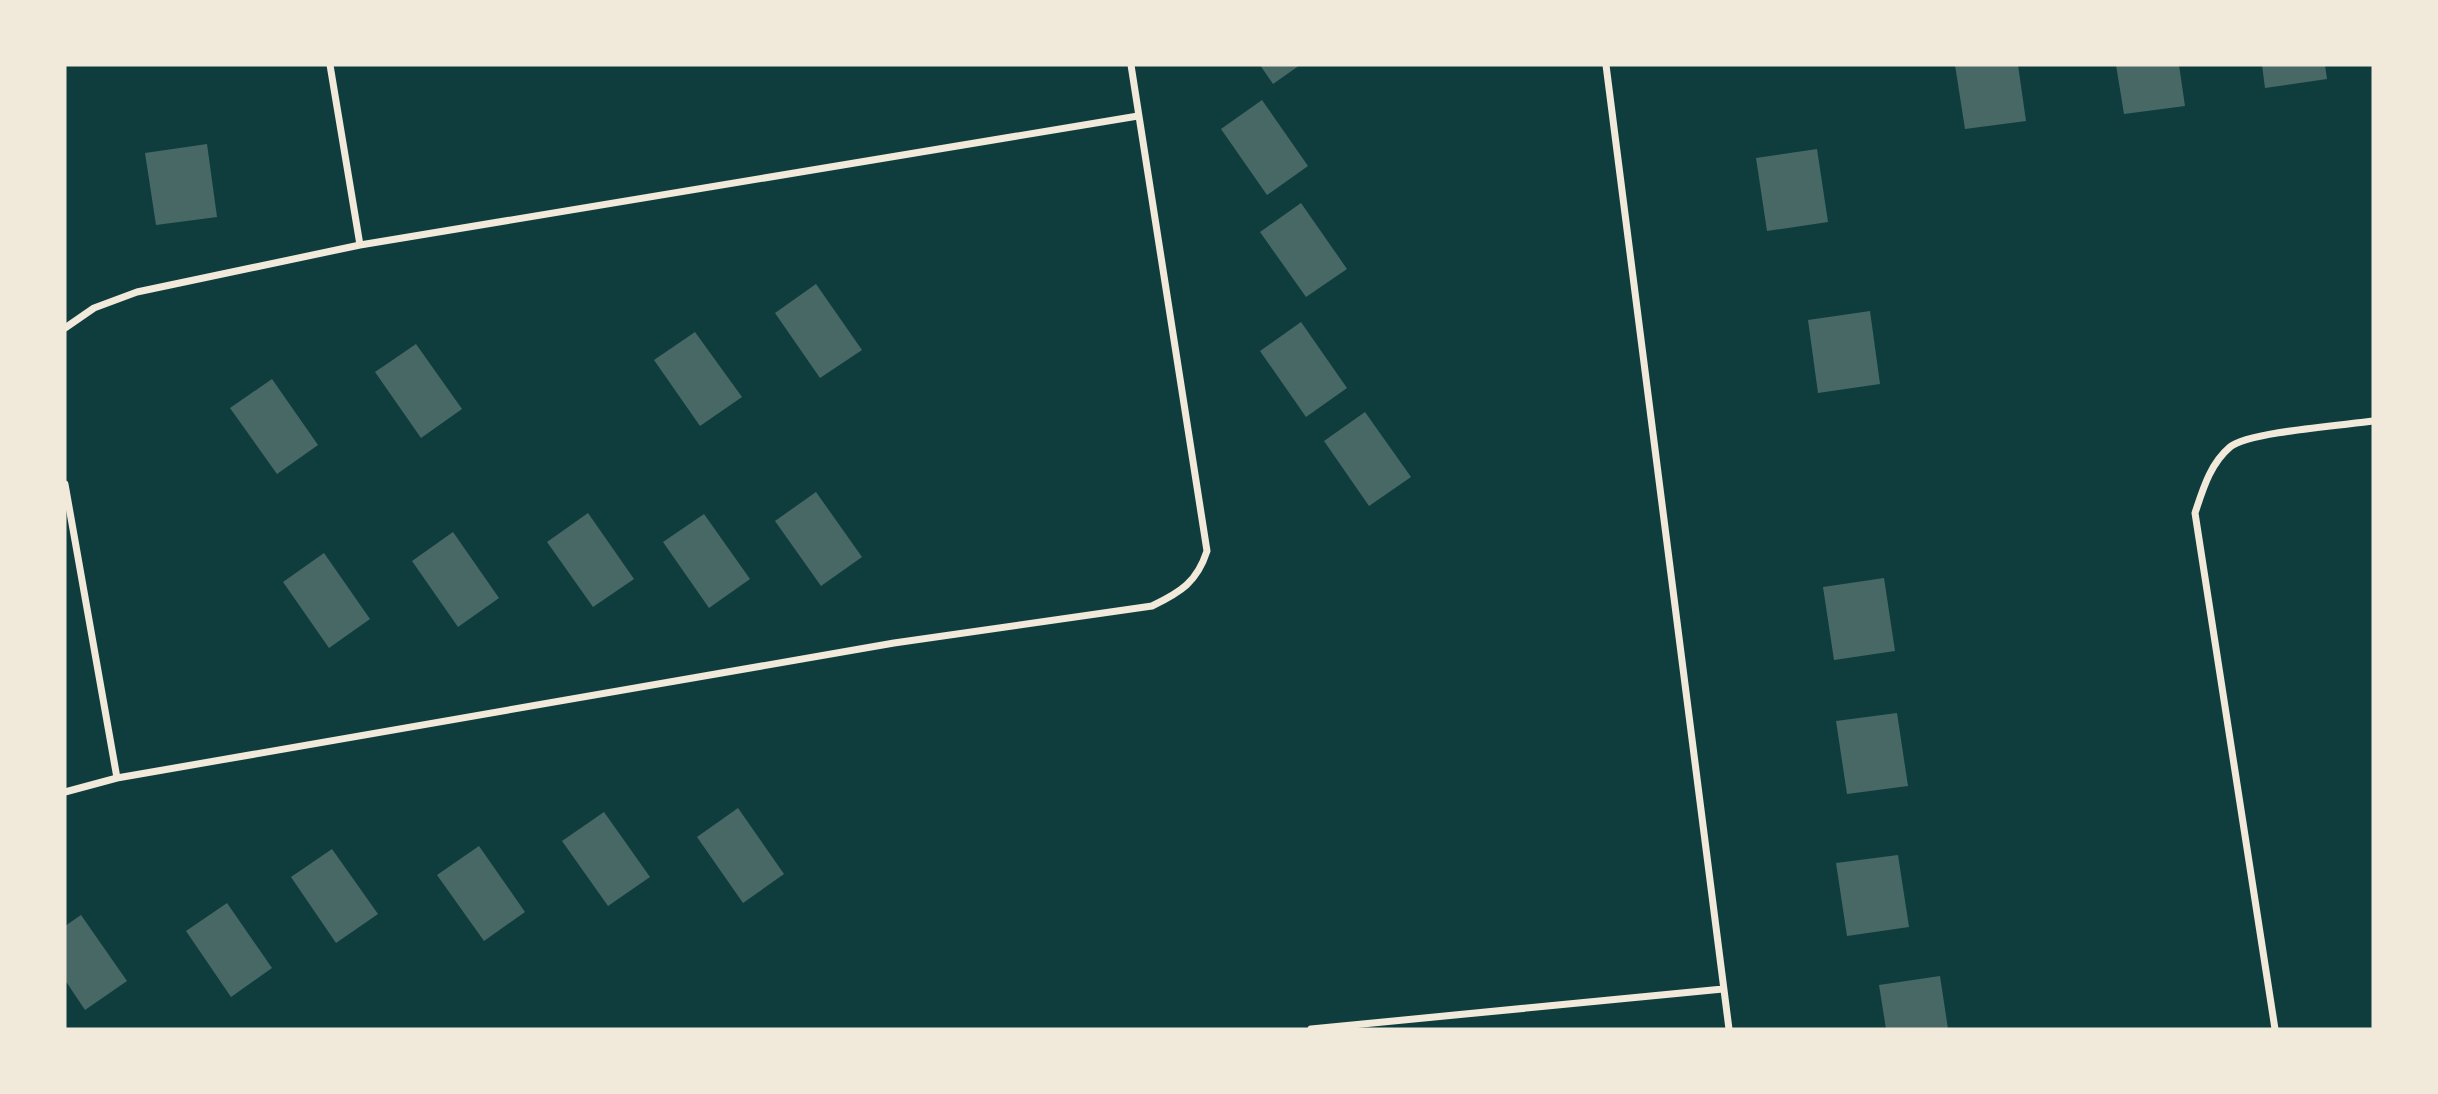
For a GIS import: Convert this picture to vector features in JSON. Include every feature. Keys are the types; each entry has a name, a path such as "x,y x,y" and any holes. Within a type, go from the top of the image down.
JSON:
{"street":[{"path":"330,65 360,245"},
{"path":"65,792 117,778 894,643 1152,606 1177,593 1195,578 1207,551 1131,65"},
{"path":"1606,65 1729,1029"},
{"path":"65,328 94,308 137,292 360,245 1139,116"},
{"path":"2275,1029 2195,513 2208,474 2231,446 2274,434 2373,421"},
{"path":"65,484 117,778"},
{"path":"1311,1029 1723,989"}],"building":[{"path":"1260,65 1300,65 1273,84"},
{"path":"1955,65 2018,65 2026,121 1965,129"},
{"path":"2116,65 2179,65 2185,106 2124,114"},
{"path":"2262,65 2325,65 2327,79 2265,88"},
{"path":"1262,100 1308,166 1267,195 1221,129"},
{"path":"207,144 217,217 156,225 145,153"},
{"path":"1817,149 1828,222 1767,231 1756,158"},
{"path":"1301,203 1347,269 1306,297 1260,232"},
{"path":"816,284 862,350 820,378 775,313"},
{"path":"1870,311 1880,384 1818,393 1808,320"},
{"path":"1301,322 1347,388 1306,417 1260,351"},
{"path":"695,332 742,397 700,426 654,360"},
{"path":"416,344 462,409 421,438 375,372"},
{"path":"272,379 318,445 277,474 230,408"},
{"path":"1365,412 1411,477 1369,506 1324,441"},
{"path":"816,492 862,557 821,586 775,521"},
{"path":"588,513 634,579 593,607 547,542"},
{"path":"704,514 750,579 709,608 663,542"},
{"path":"453,532 499,598 458,627 412,561"},
{"path":"324,553 370,619 329,648 283,582"},
{"path":"1884,578 1895,651 1834,660 1823,587"},
{"path":"1897,713 1908,786 1847,794 1836,721"},
{"path":"738,808 784,874 743,903 697,837"},
{"path":"604,812 650,877 608,906 562,841"},
{"path":"479,846 525,912 484,941 437,875"},
{"path":"332,849 378,914 336,943 291,877"},
{"path":"1898,855 1909,927 1847,936 1836,863"},
{"path":"227,903 272,968 231,997 186,931"},
{"path":"81,915 127,981 85,1010 65,980 65,926"},
{"path":"1940,976 1948,1029 1886,1029 1879,985"}]}
